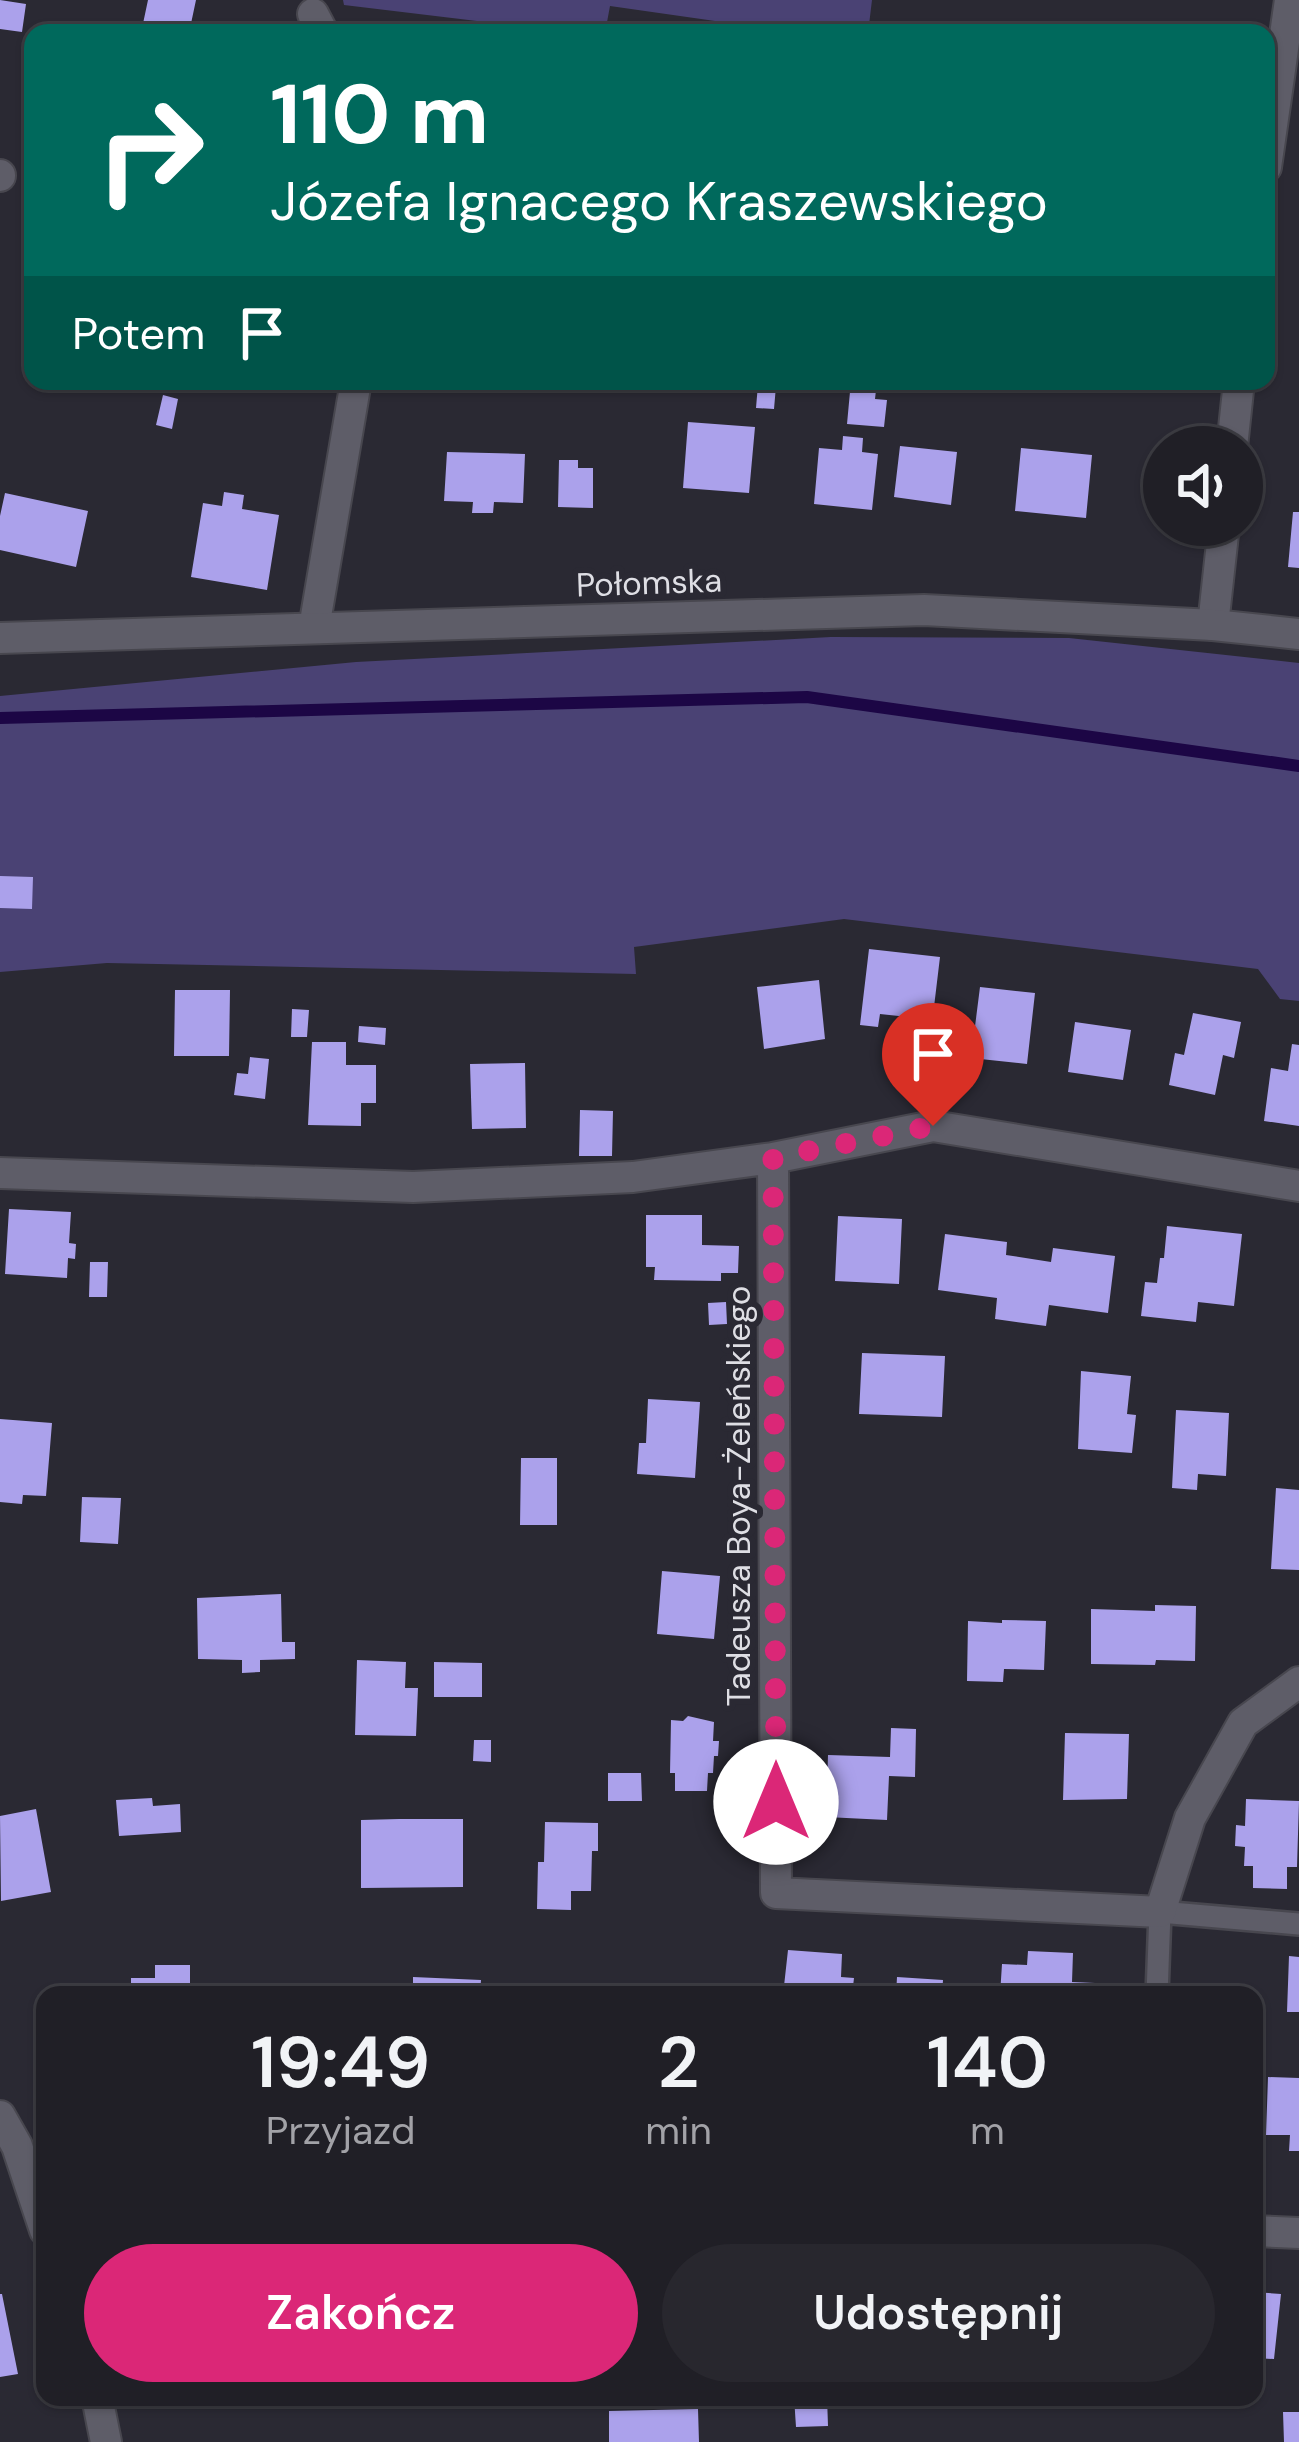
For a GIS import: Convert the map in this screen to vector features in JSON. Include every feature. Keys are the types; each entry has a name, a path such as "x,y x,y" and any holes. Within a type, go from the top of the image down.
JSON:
{"street":[{"path":"1275,104 1290,0"},
{"path":"314,628 354,390"},
{"path":"1235,426 1239,390"},
{"path":"1213,625 1222,546"},
{"name":"Połomska","path":"0,638 924,610 1299,634"},
{"path":"0,1173 413,1187 633,1177 773,1158 933,1126 1299,1186"},
{"name":"Tadeusza Boya-Żeleńskiego","path":"773,1158 776,1893 1160,1912"},
{"path":"1160,1912 1190,1818 1243,1723 1299,1682"},
{"path":"0,2116 35,2171"},
{"path":"1263,2231 1299,2233"},
{"path":"99,2406 106,2442"}],"lane":[{"path":"1157,1986 1160,1912 1299,1924"}],"shaded area":[{"path":"343,0 872,0 869,24 737,24 610,6 607,24 501,24 344,5"},
{"path":"831,637 1069,638 1299,663 1299,1001 1280,999 1258,969 844,919 634,947 636,974 107,963 0,972 0,696 356,662"}],"building":[{"path":"0,0 26,4 22,32 0,29"},
{"path":"148,0 196,0 191,24 143,24"},
{"path":"758,390 776,390 774,409 756,408"},
{"path":"850,390 876,390 875,399 887,400 884,427 847,424"},
{"path":"163,395 178,399 172,429 156,425"},
{"path":"688,422 755,427 749,493 683,488"},
{"path":"843,436 863,438 862,452 878,454 872,510 814,504 819,448 842,450"},
{"path":"900,446 957,452 951,505 894,497"},
{"path":"1021,448 1092,455 1086,518 1015,511"},
{"path":"447,452 525,454 523,503 494,502 493,513 472,513 473,502 444,501"},
{"path":"559,460 578,460 578,468 593,468 593,508 558,507"},
{"path":"224,492 244,495 242,509 279,515 267,590 191,577 203,503 222,506"},
{"path":"5,493 88,511 76,567 0,550"},
{"path":"1293,512 1299,512 1299,568 1288,567"},
{"path":"0,876 33,877 32,909 0,908"},
{"path":"869,949 940,957 931,1032 907,1030 908,1017 880,1014 878,1027 860,1025"},
{"path":"819,980 825,1039 764,1049 757,987"},
{"path":"980,987 1035,993 1027,1064 971,1058"},
{"path":"175,990 230,990 229,1056 174,1056"},
{"path":"292,1009 309,1010 307,1037 291,1037"},
{"path":"1193,1013 1241,1022 1234,1058 1223,1055 1215,1095 1169,1085 1175,1053 1184,1055"},
{"path":"1075,1022 1131,1030 1123,1080 1068,1072"},
{"path":"359,1026 386,1028 385,1045 358,1042"},
{"path":"312,1042 346,1042 346,1065 376,1065 376,1103 361,1103 361,1126 308,1125"},
{"path":"1292,1044 1299,1045 1299,1126 1264,1121 1271,1068 1288,1071"},
{"path":"250,1057 269,1059 265,1099 234,1095 237,1073 248,1074"},
{"path":"525,1063 526,1128 472,1129 470,1064"},
{"path":"580,1110 613,1111 612,1156 579,1156"},
{"path":"9,1209 71,1212 69,1243 76,1244 75,1259 68,1258 67,1278 5,1274"},
{"path":"646,1215 702,1215 702,1245 739,1246 738,1273 721,1273 721,1281 654,1280 655,1267 646,1267"},
{"path":"838,1216 902,1219 899,1284 835,1281"},
{"path":"1167,1226 1242,1234 1234,1306 1198,1302 1196,1322 1141,1316 1145,1282 1157,1283"},
{"path":"945,1234 1007,1242 1006,1255 1051,1262 1053,1248 1115,1256 1108,1313 1049,1305 1046,1326 995,1319 997,1298 938,1290"},
{"path":"90,1262 108,1262 107,1297 89,1297"},
{"path":"726,1302 727,1324 709,1325 708,1303"},
{"path":"862,1353 945,1356 942,1417 859,1414"},
{"path":"1081,1371 1131,1376 1127,1414 1136,1415 1132,1453 1078,1449"},
{"path":"648,1399 700,1402 695,1478 637,1474 639,1443 646,1443"},
{"path":"1176,1410 1229,1413 1226,1476 1198,1474 1197,1490 1172,1488"},
{"path":"0,1419 52,1423 46,1496 23,1495 22,1504 0,1502"},
{"path":"521,1458 557,1458 557,1525 520,1525"},
{"path":"1276,1488 1299,1490 1299,1570 1271,1569"},
{"path":"82,1497 121,1498 118,1544 80,1542"},
{"path":"662,1571 720,1576 714,1639 657,1634"},
{"path":"281,1594 282,1642 295,1642 295,1659 260,1660 260,1672 242,1673 242,1660 198,1659 197,1598"},
{"path":"1155,1605 1196,1606 1195,1661 1091,1664 1091,1609 1155,1611"},
{"path":"968,1621 1046,1621 1044,1670 1004,1669 1003,1682 967,1681"},
{"path":"357,1660 406,1662 405,1688 418,1688 416,1736 355,1735"},
{"path":"434,1662 482,1663 482,1697 434,1697"},
{"path":"688,1716 714,1722 713,1741 719,1741 707,1791 675,1791 675,1773 670,1773 671,1720 683,1721"},
{"path":"891,1728 916,1729 915,1777 889,1776 887,1820 826,1817 828,1755 890,1757"},
{"path":"1065,1733 1129,1734 1127,1799 1063,1800"},
{"path":"474,1740 491,1740 491,1762 473,1761"},
{"path":"608,1773 641,1773 642,1801 608,1801"},
{"path":"152,1798 153,1806 180,1804 181,1832 119,1836 116,1800"},
{"path":"1246,1799 1299,1801 1297,1867 1287,1867 1287,1889 1253,1888 1253,1866 1244,1866 1245,1847 1235,1846 1236,1825 1245,1826"},
{"path":"36,1809 51,1892 1,1901 0,1816"},
{"path":"463,1819 463,1887 361,1888 361,1820"},
{"path":"545,1822 598,1823 591,1891 571,1891 571,1910 537,1909"},
{"path":"788,1950 842,1954 841,1977 854,1978 853,1986 784,1986"},
{"path":"1028,1951 1073,1953 1072,1982 1095,1986 1001,1986 1002,1964 1027,1965"},
{"path":"1289,1956 1299,1957 1299,2012 1287,2012"},
{"path":"155,1965 190,1965 190,1986 131,1986 131,1978 155,1978"},
{"path":"413,1977 481,1980 481,1986 413,1986"},
{"path":"897,1977 943,1980 943,1986 896,1986"},
{"path":"1268,2077 1299,2078 1299,2151 1289,2151 1290,2135 1266,2135"},
{"path":"1263,2293 1281,2294 1274,2359 1263,2358"},
{"path":"0,2294 18,2374 0,2377"},
{"path":"795,2406 827,2406 828,2426 796,2427"},
{"path":"698,2409 699,2442 609,2442 609,2411"},
{"path":"1283,2412 1299,2412 1299,2442 1284,2442"}],"waterway":[{"path":"0,718 807,697 1299,766"}],"route":[{"path":"776,1802 773,1158 933,1126"}]}
